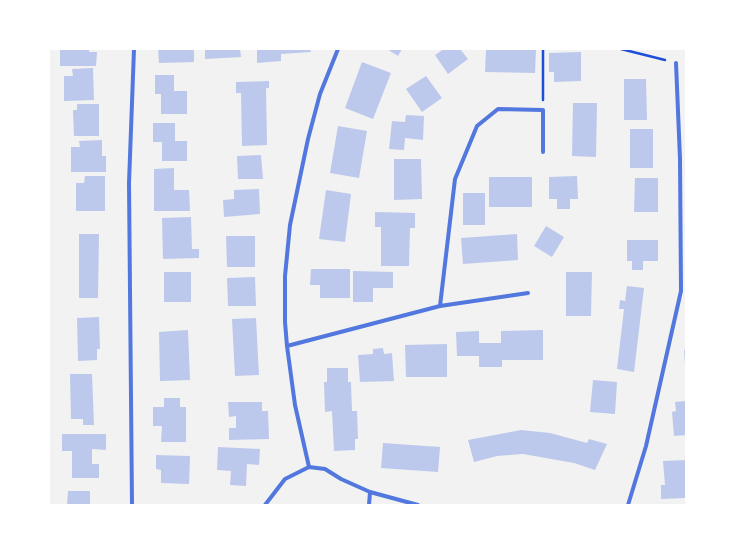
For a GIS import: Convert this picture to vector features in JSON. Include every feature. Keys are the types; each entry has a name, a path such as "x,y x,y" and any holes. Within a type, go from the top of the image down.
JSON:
{"street":[{"path":"132,505 129,183 134,49"},
{"path":"309,468 295,405 287,346 285,322 285,276 290,225 302,161 320,94 338,49"},
{"path":"628,505 646,446 681,291 680,159 676,63"},
{"path":"440,306 455,179 477,126 498,108 543,110 543,152"},
{"path":"287,346 440,306 528,293"},
{"path":"265,505 285,479 309,468 325,469 341,479 370,492 418,505"},
{"path":"369,505 370,492"}],"path":[{"path":"543,49 543,110"},
{"path":"621,49 676,63"}],"building":[{"path":"60,49 89,49 89,52 97,52 96,66 60,66"},
{"path":"158,49 194,49 194,62 159,63"},
{"path":"205,49 240,49 241,57 205,59"},
{"path":"257,49 310,49 311,52 281,54 281,61 257,63"},
{"path":"387,49 402,49 398,56"},
{"path":"444,49 460,49 468,59 448,74 435,55"},
{"path":"486,49 536,49 535,73 485,72"},
{"path":"581,52 581,81 554,82 554,72 549,72 549,53"},
{"path":"362,62 391,73 373,119 345,108"},
{"path":"93,68 94,100 64,101 64,76 73,76 72,69"},
{"path":"155,75 174,75 174,91 187,91 187,114 161,114 161,94 155,94"},
{"path":"426,76 442,98 422,112 406,89"},
{"path":"624,79 646,79 647,120 624,120"},
{"path":"269,81 269,88 266,88 267,145 242,146 241,93 236,93 236,82"},
{"path":"573,103 597,103 596,157 572,156"},
{"path":"77,104 99,104 99,136 74,136 73,110 77,110"},
{"path":"406,115 424,116 423,140 405,138 404,150 389,149 392,121 405,122"},
{"path":"153,123 175,123 175,141 187,141 187,161 162,161 162,142 153,142"},
{"path":"338,126 367,131 359,178 330,173"},
{"path":"630,129 653,129 653,168 630,168"},
{"path":"102,140 102,156 106,156 106,172 71,172 71,147 80,147 79,141"},
{"path":"261,155 263,179 238,179 237,156"},
{"path":"394,159 421,159 422,199 394,200"},
{"path":"174,168 174,190 189,190 190,211 154,211 154,169"},
{"path":"85,176 105,176 105,211 76,211 76,183 84,183"},
{"path":"577,176 578,199 570,199 570,209 557,209 557,199 549,199 549,177"},
{"path":"489,177 532,177 532,207 489,207"},
{"path":"635,178 658,178 658,212 634,212"},
{"path":"259,189 260,214 224,217 223,200 234,199 234,190"},
{"path":"326,190 351,194 345,242 319,239"},
{"path":"463,193 485,193 485,225 463,225"},
{"path":"375,212 415,213 415,228 410,228 409,266 381,266 381,227 375,227"},
{"path":"191,217 192,249 199,249 199,258 163,259 162,218"},
{"path":"546,226 564,237 552,257 534,246"},
{"path":"79,234 99,234 98,298 79,298"},
{"path":"517,234 518,260 463,264 461,238"},
{"path":"226,236 255,236 255,267 227,267"},
{"path":"627,240 658,240 658,261 643,261 643,270 632,270 632,261 627,261"},
{"path":"311,269 350,269 350,298 320,298 320,285 310,285"},
{"path":"353,271 393,272 393,288 373,288 373,302 353,302"},
{"path":"164,272 191,272 191,302 164,302"},
{"path":"566,272 592,272 591,316 566,316"},
{"path":"255,277 256,306 228,306 227,278"},
{"path":"627,286 644,288 634,372 617,369 624,309 619,309 620,300 625,301"},
{"path":"99,317 100,349 97,349 97,360 78,361 77,318"},
{"path":"256,318 259,375 235,376 232,319"},
{"path":"188,330 190,380 160,381 159,332"},
{"path":"543,330 543,360 502,360 502,367 479,367 479,356 457,356 456,332 479,331 479,343 501,343 501,331"},
{"path":"447,344 447,377 406,377 405,345"},
{"path":"383,348 384,354 392,353 394,381 360,382 358,355 373,354 373,349"},
{"path":"684,350 686,350 686,365 685,365"},
{"path":"327,368 348,368 348,382 351,382 352,411 357,411 358,439 355,439 355,450 334,451 332,411 325,412 324,382 327,382"},
{"path":"70,374 92,374 94,425 83,425 83,419 71,419"},
{"path":"593,380 617,382 615,414 590,412"},
{"path":"164,398 180,398 180,407 186,407 186,442 161,442 162,426 153,426 153,407 164,407"},
{"path":"686,401 686,435 674,436 672,412 676,411 675,402"},
{"path":"228,402 262,402 262,411 268,411 269,439 229,440 229,428 236,428 236,416 229,417"},
{"path":"521,430 550,433 587,443 589,439 607,444 595,470 574,463 523,454 497,456 474,462 468,440"},
{"path":"62,434 106,434 106,450 92,449 92,464 99,464 99,478 72,478 72,451 62,451"},
{"path":"383,443 440,447 438,472 381,468"},
{"path":"218,447 260,449 259,465 247,464 246,486 230,485 231,471 217,470"},
{"path":"156,455 190,456 189,484 161,483 161,470 156,469"},
{"path":"686,460 685,498 661,499 661,485 665,485 663,461"},
{"path":"68,491 90,491 90,505 67,505"}]}
